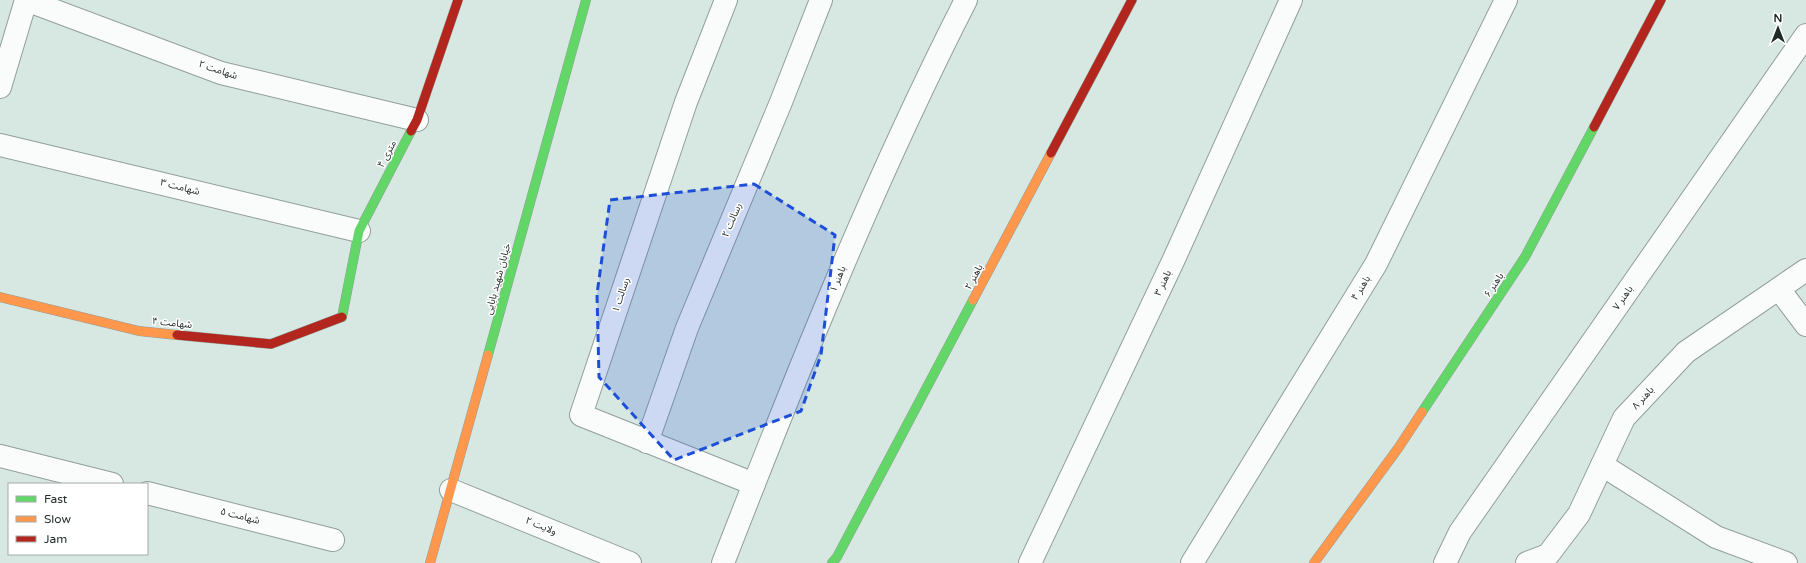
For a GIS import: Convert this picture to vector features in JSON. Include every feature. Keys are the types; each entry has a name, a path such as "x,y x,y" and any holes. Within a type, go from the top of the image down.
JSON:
{"street":[{"path":"0,87 26,0"},
{"name":"شهامت ۲","path":"26,0 221,73 417,120"},
{"name":"۴ متری","path":"342,318 359,231 417,120 458,0"},
{"name":"خیابان شهید بابایی","path":"430,563 586,0"},
{"name":"رسالت ۱","path":"726,0 686,102 581,415 754,484"},
{"name":"رسالت ۲","path":"647,442 687,328 781,102 821,0"},
{"name":"باهنر ۱","path":"723,563 840,274 925,81 966,0"},
{"name":"باهنر ۲","path":"840,561 1132,0"},
{"name":"باهنر ۳","path":"1030,563 1174,259 1291,0"},
{"name":"باهنر ۴","path":"1192,563 1376,264 1506,0"},
{"name":"باهنر ۶","path":"1314,563 1399,447 1525,257 1661,0"},
{"name":"باهنر ۷","path":"1445,563 1460,532 1806,35"},
{"name":"شهامت ۳","path":"0,145 359,231"},
{"name":"باهنر ۸","path":"1527,563 1548,554 1570,526 1579,514 1624,418 1686,352 1806,270"},
{"path":"1779,289 1806,326"},
{"name":"شهامت ۴","path":"0,297 139,331 271,344 342,318"},
{"path":"0,456 108,483"},
{"path":"1602,465 1716,537 1786,563"},
{"name":"ولایت ۲","path":"451,490 630,563"},
{"name":"شهامت ۵","path":"148,493 334,540"}],"highlighted area":[{"path":"754,184 835,235 821,355 801,411 674,460 599,377 597,294 610,200"}],"traffic: fast":[{"path":"488,355 586,0"},
{"path":"1422,412 1525,257 1594,127"},
{"path":"342,317 359,231 411,131"},
{"path":"832,563 837,557 973,300"}],"traffic: slow":[{"path":"973,300 1051,153"},
{"path":"0,297 139,331 177,335"},
{"path":"430,563 488,355"},
{"path":"1314,563 1399,447 1422,412"}],"traffic: jam":[{"path":"411,131 417,120 458,0"},
{"path":"1051,153 1132,0"},
{"path":"1594,127 1661,0"},
{"path":"177,335 271,344 342,317"}]}
